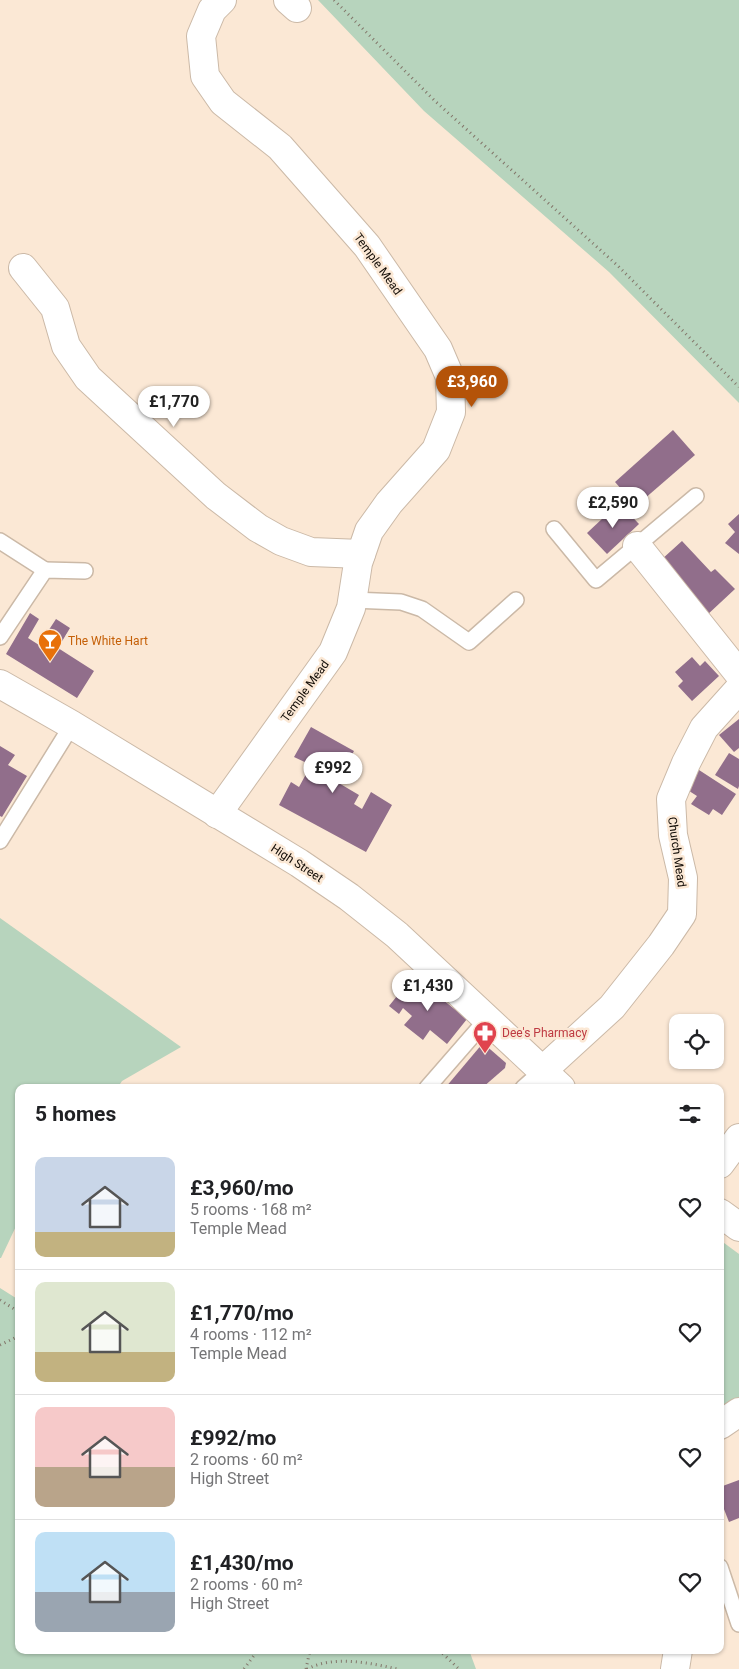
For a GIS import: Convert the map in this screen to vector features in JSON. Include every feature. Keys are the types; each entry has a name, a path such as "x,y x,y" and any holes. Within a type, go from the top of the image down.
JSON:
{"street":[{"name":"Temple Mead","path":"217,814 334,652 351,608 361,554 369,531 389,503 436,450 451,412 450,377 438,349 367,246 280,147 223,102 205,76 201,36 212,10 222,0"},
{"path":"24,268 54,308 66,346 88,378 216,496 258,528 281,541 311,552 361,554"},
{"path":"637,546 739,674"},
{"name":"High Street","path":"0,684 72,725 299,863 349,897 397,935 487,1019 542,1082"},
{"name":"Church Mead","path":"542,1082 612,1007 661,945 682,914 683,878 673,835 671,799 686,763 704,728 739,689"},
{"path":"724,1159 739,1138"},
{"path":"724,1216 739,1227"},
{"path":"724,1422 739,1412"},
{"path":"675,1669 677,1654"}],"lane":[{"path":"554,529 596,580 696,496"},
{"path":"0,541 45,570 85,571"},
{"path":"0,637 45,570"},
{"path":"352,600 401,602 422,609 469,642 516,600"},
{"path":"0,841 72,725"},
{"path":"431,1084 487,1019"},
{"path":"724,1579 739,1624"}],"path":[{"path":"334,0 434,101 617,264 739,387"},
{"path":"0,1300 15,1309"},
{"path":"0,1345 15,1338"},
{"path":"244,1669 255,1654"},
{"path":"307,1669 309,1654"},
{"path":"443,1654 459,1669"},
{"path":"307,1669 316,1665 340,1661 398,1669"}],"green space":[{"path":"318,0 739,0 739,403 609,272 424,111"},
{"path":"0,918 181,1047 122,1081 120,1084 15,1084 15,1228 0,1258"},
{"path":"724,1243 739,1254 739,1401 724,1412"},
{"path":"0,1288 15,1297 15,1654 470,1654 476,1669 0,1669"}],"building":[{"path":"673,430 695,455 636,506 615,482"},
{"path":"619,503 639,524 607,554 587,533"},
{"path":"739,514 739,554 725,543 735,532 728,524"},
{"path":"682,541 711,572 715,569 735,589 706,616 661,560"},
{"name":"The White Hart","path":"30,613 39,619 28,638 39,645 56,619 70,628 58,648 94,671 77,698 6,654"},
{"path":"692,657 700,666 705,661 719,676 692,701 678,686 683,681 675,672"},
{"path":"739,719 739,748 734,752 719,735"},
{"path":"311,727 354,751 337,782 359,795 354,804 362,809 371,792 392,805 366,852 279,805 291,782 299,787 311,765 294,757"},
{"path":"0,746 15,755 8,765 27,776 2,817 0,816"},
{"path":"729,753 739,759 738,789 715,775"},
{"path":"699,770 736,794 722,815 713,809 709,815 691,804 697,796 686,789"},
{"path":"413,976 467,1019 447,1044 430,1030 423,1040 404,1025 412,1016 403,1008 399,1014 389,1006"},
{"path":"483,1043 506,1063 505,1068 487,1084 448,1084"},
{"path":"739,1480 739,1518 729,1522 724,1509 724,1486"}],"place":[{"name":"The White Hart","path":"50,662"},
{"name":"Dee's Pharmacy","path":"485,1054"}]}
